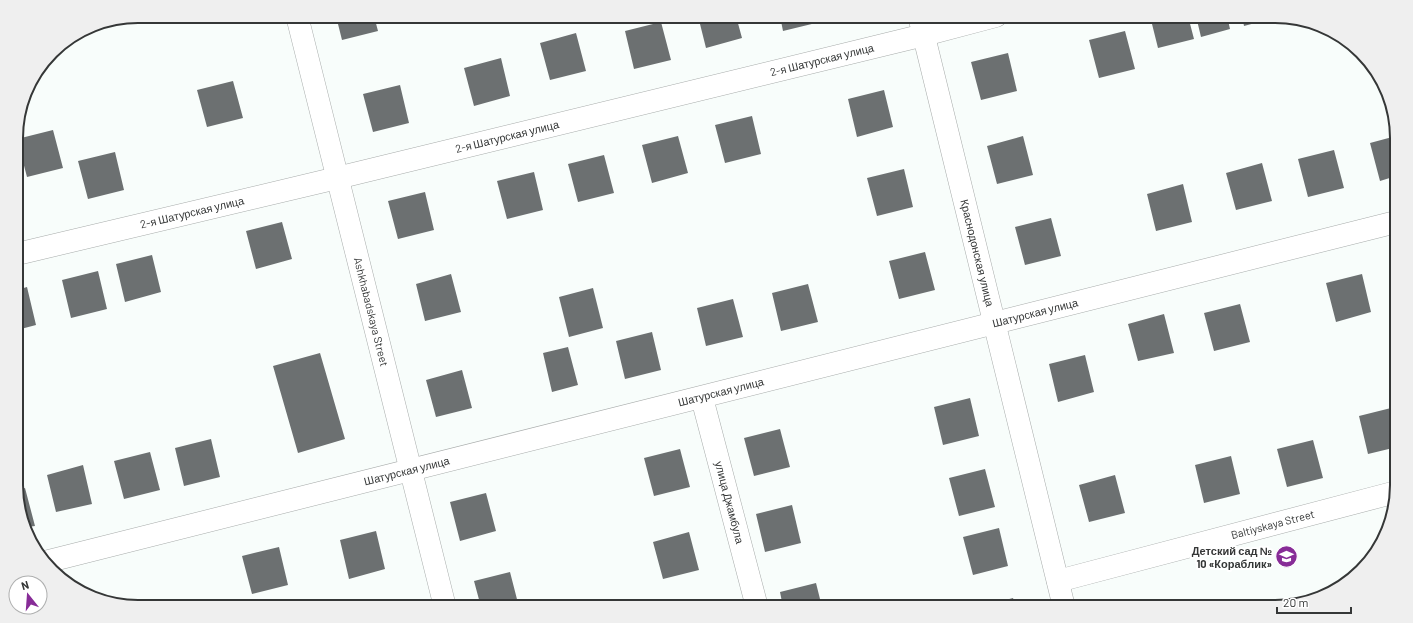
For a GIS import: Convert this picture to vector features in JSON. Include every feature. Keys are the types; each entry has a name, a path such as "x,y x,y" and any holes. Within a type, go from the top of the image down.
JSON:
{"street":[{"name":"Ashkhabadskaya Street","path":"299,23 443,600"},
{"name":"2-я Шатурская улица","path":"23,252 337,178 921,26 944,23"},
{"name":"Краснодонская улица","path":"921,26 1062,600"},
{"name":"Шатурская улица","path":"52,560 702,398 1390,224"},
{"name":"улица Джамбула","path":"702,398 755,600"},
{"name":"Baltiyskaya Street","path":"1058,581 1389,494"}],"building":[{"path":"338,23 376,23 378,31 342,40"},
{"path":"661,23 671,60 634,69 625,31"},
{"path":"700,23 738,23 742,38 706,48"},
{"path":"781,23 816,23 783,31"},
{"path":"1152,23 1190,23 1194,39 1158,48"},
{"path":"1198,23 1229,23 1230,29 1201,37"},
{"path":"1243,23 1255,23 1244,26"},
{"path":"1125,31 1135,69 1099,78 1089,40"},
{"path":"576,33 586,71 550,80 540,43"},
{"path":"1008,53 1017,91 981,100 971,62"},
{"path":"501,58 510,96 474,106 464,68"},
{"path":"233,81 243,118 207,127 197,90"},
{"path":"400,85 409,123 373,132 363,94"},
{"path":"884,90 893,127 857,137 848,99"},
{"path":"752,116 761,154 725,163 715,125"},
{"path":"53,130 63,168 27,177 23,162 23,138"},
{"path":"678,136 688,173 652,183 642,145"},
{"path":"1023,136 1033,175 997,184 987,146"},
{"path":"1390,138 1390,178 1380,181 1370,143"},
{"path":"1334,150 1344,188 1308,197 1298,159"},
{"path":"115,152 124,190 88,199 78,161"},
{"path":"604,155 614,193 578,202 568,164"},
{"path":"1262,163 1272,201 1236,210 1226,173"},
{"path":"904,169 913,207 877,216 867,178"},
{"path":"534,172 543,210 507,219 497,181"},
{"path":"1183,184 1192,222 1156,231 1147,194"},
{"path":"425,192 434,230 398,239 388,201"},
{"path":"1051,218 1061,256 1025,265 1015,227"},
{"path":"282,222 292,259 256,269 246,231"},
{"path":"925,252 935,290 899,299 889,261"},
{"path":"152,255 161,292 125,302 116,264"},
{"path":"98,271 107,309 71,318 62,280"},
{"path":"451,274 461,312 425,321 416,284"},
{"path":"1362,274 1371,312 1336,322 1326,283"},
{"path":"808,284 818,322 781,331 772,293"},
{"path":"27,287 36,325 23,328 23,288"},
{"path":"593,288 603,328 569,337 559,297"},
{"path":"733,299 743,337 706,346 697,308"},
{"path":"1240,304 1250,342 1214,351 1204,313"},
{"path":"1164,314 1174,353 1138,361 1128,324"},
{"path":"652,332 661,370 625,379 616,341"},
{"path":"568,347 578,385 552,392 543,353"},
{"path":"320,353 345,439 298,453 273,366"},
{"path":"1085,355 1094,392 1058,402 1049,364"},
{"path":"462,370 472,408 436,417 426,380"},
{"path":"970,398 979,436 943,445 934,407"},
{"path":"1390,408 1390,449 1368,454 1359,416"},
{"path":"780,429 790,467 754,476 744,438"},
{"path":"211,439 220,477 184,486 175,448"},
{"path":"1313,440 1323,478 1287,487 1277,449"},
{"path":"680,449 690,487 654,496 644,458"},
{"path":"150,452 160,490 124,499 114,461"},
{"path":"1231,456 1240,494 1204,503 1195,465"},
{"path":"83,465 92,504 56,512 47,475"},
{"path":"985,469 995,507 959,516 949,478"},
{"path":"1115,475 1125,513 1089,522 1079,485"},
{"path":"23,488 25,488 35,526 31,527 27,514"},
{"path":"486,493 496,531 460,541 450,502"},
{"path":"792,505 801,543 765,552 756,514"},
{"path":"999,528 1008,566 973,575 963,537"},
{"path":"376,531 385,569 349,579 340,540"},
{"path":"689,532 699,570 663,579 653,542"},
{"path":"279,547 288,585 252,594 242,556"},
{"path":"510,572 517,600 479,600 474,581"},
{"path":"816,583 820,600 782,600 780,592"}],"place":[{"name":"Детский сад № 10 «Кораблик»","path":"1287,557"}]}
